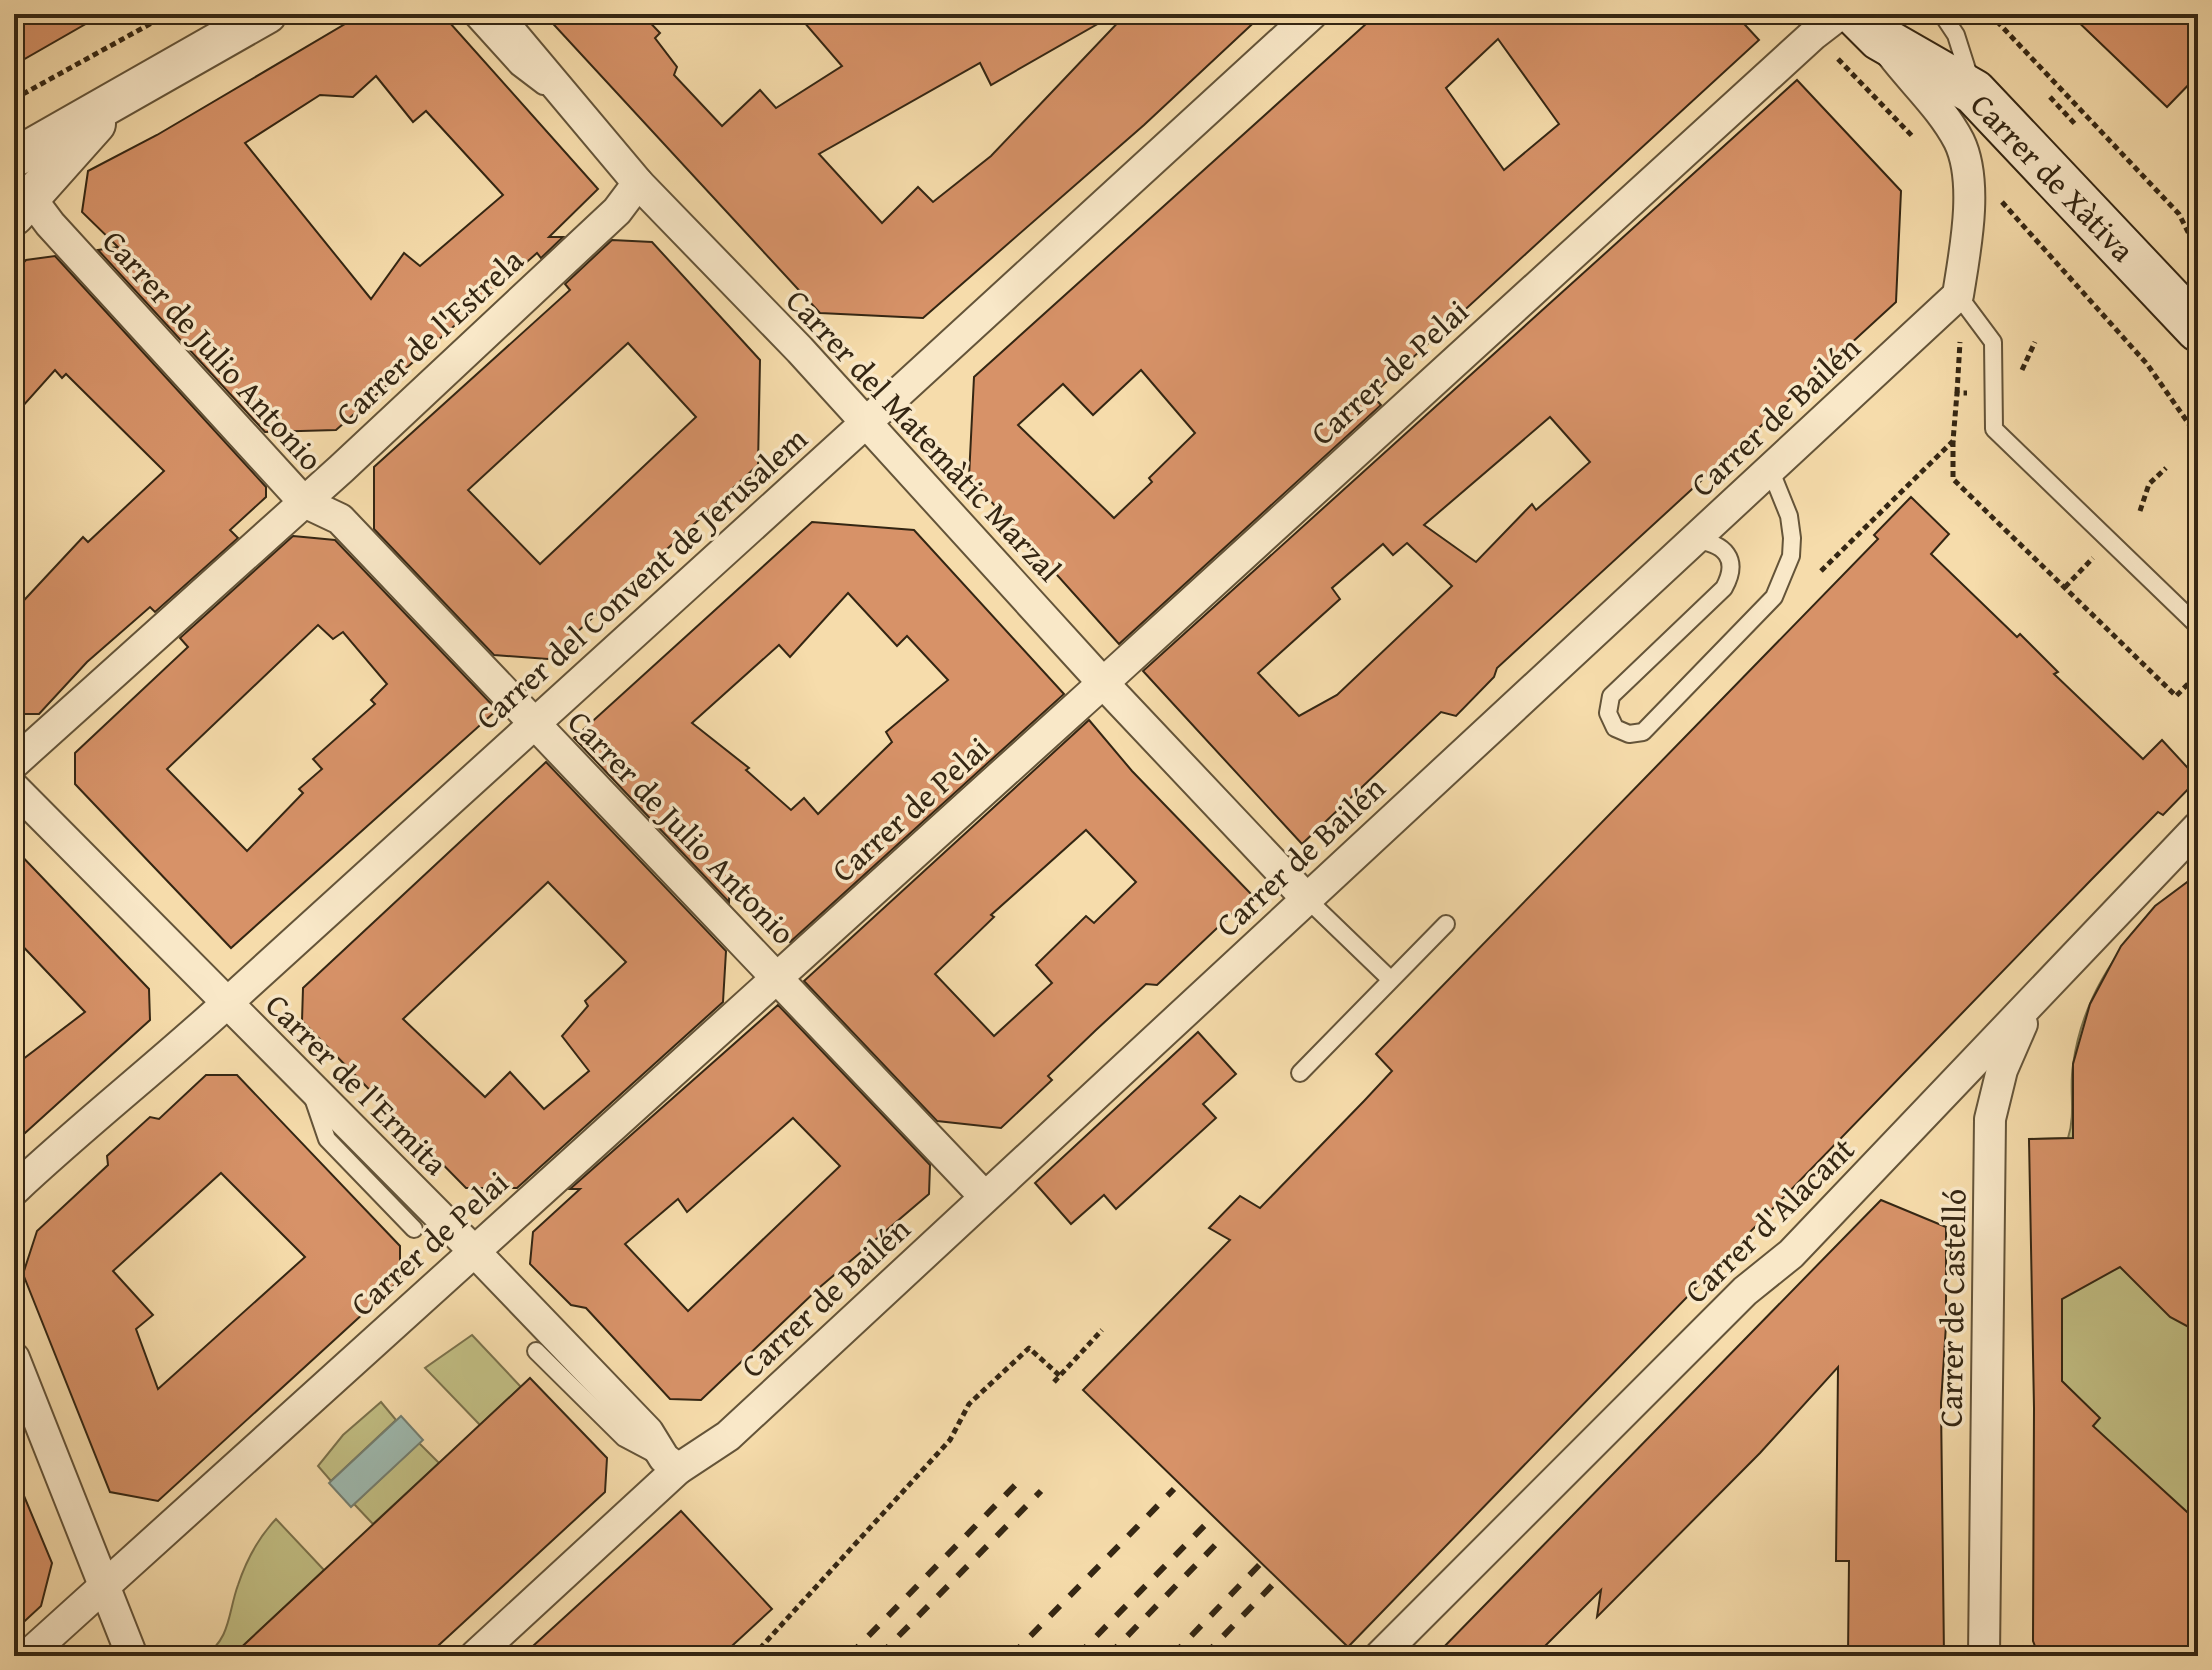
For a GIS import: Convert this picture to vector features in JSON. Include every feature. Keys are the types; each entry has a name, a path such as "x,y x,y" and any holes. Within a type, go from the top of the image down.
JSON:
{"main road":[{"name":"Carrer de Xàtiva","path":"1868,26 1974,92 2198,329"}],"street":[{"path":"14,158 267,14"},
{"name":"Carrer del Matemàtic Marzal","path":"496,14 638,183 867,424 1103,683 1307,899"},
{"name":"Carrer del Convent de Jerusalem","path":"14,1190 226,1004 533,722 867,424 1312,14"},
{"name":"Carrer de Pelai","path":"27,1656 1103,683 1780,64 1840,14"},
{"path":"1868,26 1940,112 1960,144 1967,180 1968,232 1958,295"},
{"path":"22,206 120,98"},
{"name":"Carrer de l'Estrela","path":"14,763 304,502 617,211 638,183"},
{"name":"Carrer de Julio Antonio","path":"22,206 50,224 304,502 340,519 985,1197"},
{"name":"Carrer de Bailén","path":"475,1656 671,1464 728,1436 1958,295"},
{"name":"Carrer de l'Ermita","path":"14,788 474,1251 648,1432 671,1464"},
{"name":"Carrer d'Alacant","path":"1380,1656 1745,1291 1791,1254 2198,827"},
{"name":"Carrer de Castelló","path":"1984,1656 1990,1119 2014,1040 2054,976"},
{"path":"14,1358 132,1656"}],"lane":[{"path":"470,14 518,67 576,112"},
{"path":"1942,14 1956,35 1974,92"},
{"path":"1958,295 1993,342 1994,429 2198,626"},
{"path":"1694,540 1716,545 1732,562 1733,572 1724,588 1611,696 1608,713 1615,728 1629,734 1643,732 1774,597 1791,556 1792,538 1789,516 1770,469"},
{"path":"1307,899 1390,979"},
{"path":"1300,1073 1446,924"},
{"path":"310,1088 327,1139 414,1229"},
{"path":"536,1351 624,1438 671,1464"}],"path":[{"path":"14,99 168,14"},
{"name":"Carrer de Xàtiva","path":"1990,14 2179,214 2198,252"},
{"path":"2050,97 2075,124"},
{"path":"2113,327 2147,364 2198,437"},
{"path":"1960,342 1953,479 2176,696 2198,674"},
{"path":"1957,393 1972,393"},
{"path":"1821,571 1953,441"},
{"path":"2140,511 2149,484 2166,468"},
{"path":"2065,587 2096,554"},
{"path":"2190,683 2198,683"},
{"path":"1054,1382 1102,1330"},
{"path":"753,1656 950,1440 969,1404 1019,1357 1029,1348 1060,1376"}],"shaded area":[{"path":"2198,874 2198,1538 2055,1408 2029,1139 2068,1138 2072,1120 2072,1074 2088,1007 2116,957 2134,934"},
{"path":"472,1335 521,1387 480,1425 425,1368"},
{"path":"381,1402 396,1420 331,1481 318,1466 343,1435"},
{"path":"419,1443 439,1463 373,1524 354,1504"},
{"path":"276,1519 324,1570 232,1656 204,1656 224,1633 245,1567"}],"water":[{"path":"401,1416 423,1440 351,1507 329,1483"}],"building":[{"path":"14,14 103,14 14,65"},
{"path":"362,14 442,14 598,189 549,237 563,237 541,258 537,253 336,430 265,432 98,250 118,247 82,212 88,171 157,135","holes":["376,76 413,122 426,111 503,195 420,266 404,253 371,299 245,143 320,95 353,97"]},
{"path":"544,14 642,14 660,33 655,38 677,67 674,75 722,126 760,90 776,108 842,66 797,14 1115,14 991,85 980,63 819,154 882,223 918,187 933,202 991,156 1126,14 1263,14 1144,125 923,318 820,313"},
{"path":"1377,14 1735,14 1759,40 1372,395 1381,405 1119,644 969,477 974,377","holes":["1498,39 1559,124 1504,170 1446,88","1141,370 1195,433 1149,478 1152,482 1114,518 1018,425 1063,384 1093,415"]},
{"path":"2070,14 2198,14 2198,75 2167,107"},
{"path":"1797,80 1901,191 1896,302 1497,668 1494,677 1456,716 1441,712 1302,844 1143,671","holes":["1550,417 1590,462 1536,510 1532,504 1476,562 1424,525","1407,543 1452,586 1337,695 1299,716 1258,673 1340,599 1332,588 1383,544 1393,555"]},
{"path":"612,240 652,242 760,360 758,465 548,659 494,655 374,529 374,467 570,290 565,284","holes":["628,343 696,417 540,564 468,490"]},
{"path":"55,256 266,487 266,497 230,530 238,538 155,612 150,607 87,662 39,714 14,714 14,611 83,537 88,542 164,471 66,374 62,378 55,370 14,416 14,273 26,260"},
{"path":"1911,497 1949,534 1931,554 2017,637 2020,634 2058,672 2054,674 2143,759 2162,740 2198,779 2163,815 2158,812 2092,879 1348,1647 1083,1390 1230,1240 1209,1228 1240,1196 1260,1208 1364,1101 1392,1071 1376,1054 1878,539 1874,535"},
{"path":"812,522 914,530 1064,694 790,942 730,879 729,902 574,738","holes":["848,593 897,646 907,636 948,680 886,732 892,742 818,814 804,798 791,810 746,770 749,768 692,723 779,645 790,657"]},
{"path":"293,536 335,540 497,710 231,948 75,784 75,753 188,647 180,638","holes":["318,625 333,639 343,632 387,684 371,700 375,704 313,759 322,769 299,789 303,793 247,851 167,769"]},
{"path":"1089,720 1132,771 1252,895 1157,985 1146,984 1096,1030 1048,1076 1052,1080 1001,1128 937,1121 804,981","holes":["1086,830 1136,882 1094,923 1086,916 1036,965 1052,983 994,1036 935,974 994,917 991,915"]},
{"path":"546,762 726,951 723,1002 517,1188 466,1188 302,1021 303,988","holes":["548,882 626,962 585,1001 588,1006 562,1036 589,1071 544,1109 510,1072 485,1097 403,1019"]},
{"path":"14,848 149,989 150,1020 14,1143 14,1066 85,1012 14,937"},
{"path":"2198,874 2198,1332 2170,1317 2120,1267 2062,1299 2062,1381 2100,1418 2093,1426 2198,1522 2198,1656 2039,1656 2033,1641 2034,1408 2029,1139 2073,1138 2073,1064 2090,1004 2121,946 2155,906"},
{"path":"778,1005 930,1165 929,1194 820,1287 701,1400 670,1399 586,1308 571,1305 530,1264 533,1232 580,1189 570,1189","holes":["793,1118 840,1166 688,1311 625,1244 678,1199 687,1212"]},
{"path":"1198,1032 1236,1074 1203,1104 1216,1118 1116,1209 1104,1195 1071,1224 1035,1183"},
{"path":"206,1075 237,1075 400,1246 400,1280 158,1501 110,1492 23,1274 37,1231 108,1165 107,1156 150,1117 159,1119","holes":["221,1173 305,1257 158,1389 136,1329 153,1315 113,1271"]},
{"path":"1881,1200 1946,1227 1946,1325 1941,1403 1944,1656 1848,1656 1849,1561 1836,1561 1838,1367 1760,1453 1597,1617 1601,1590 1535,1656 1435,1656"},
{"path":"530,1378 607,1458 605,1492 427,1656 232,1656"},
{"path":"14,1472 52,1563 41,1606 14,1631"},
{"path":"681,1511 772,1609 721,1656 522,1656"}],"railway":[{"path":"849,1656 1024,1476"},
{"path":"1011,1656 1174,1489"},
{"path":"879,1656 1041,1491"},
{"path":"1077,1656 1206,1524"},
{"path":"1108,1656 1221,1539"},
{"path":"1172,1656 1264,1560"},
{"path":"1204,1656 1281,1576"}]}
